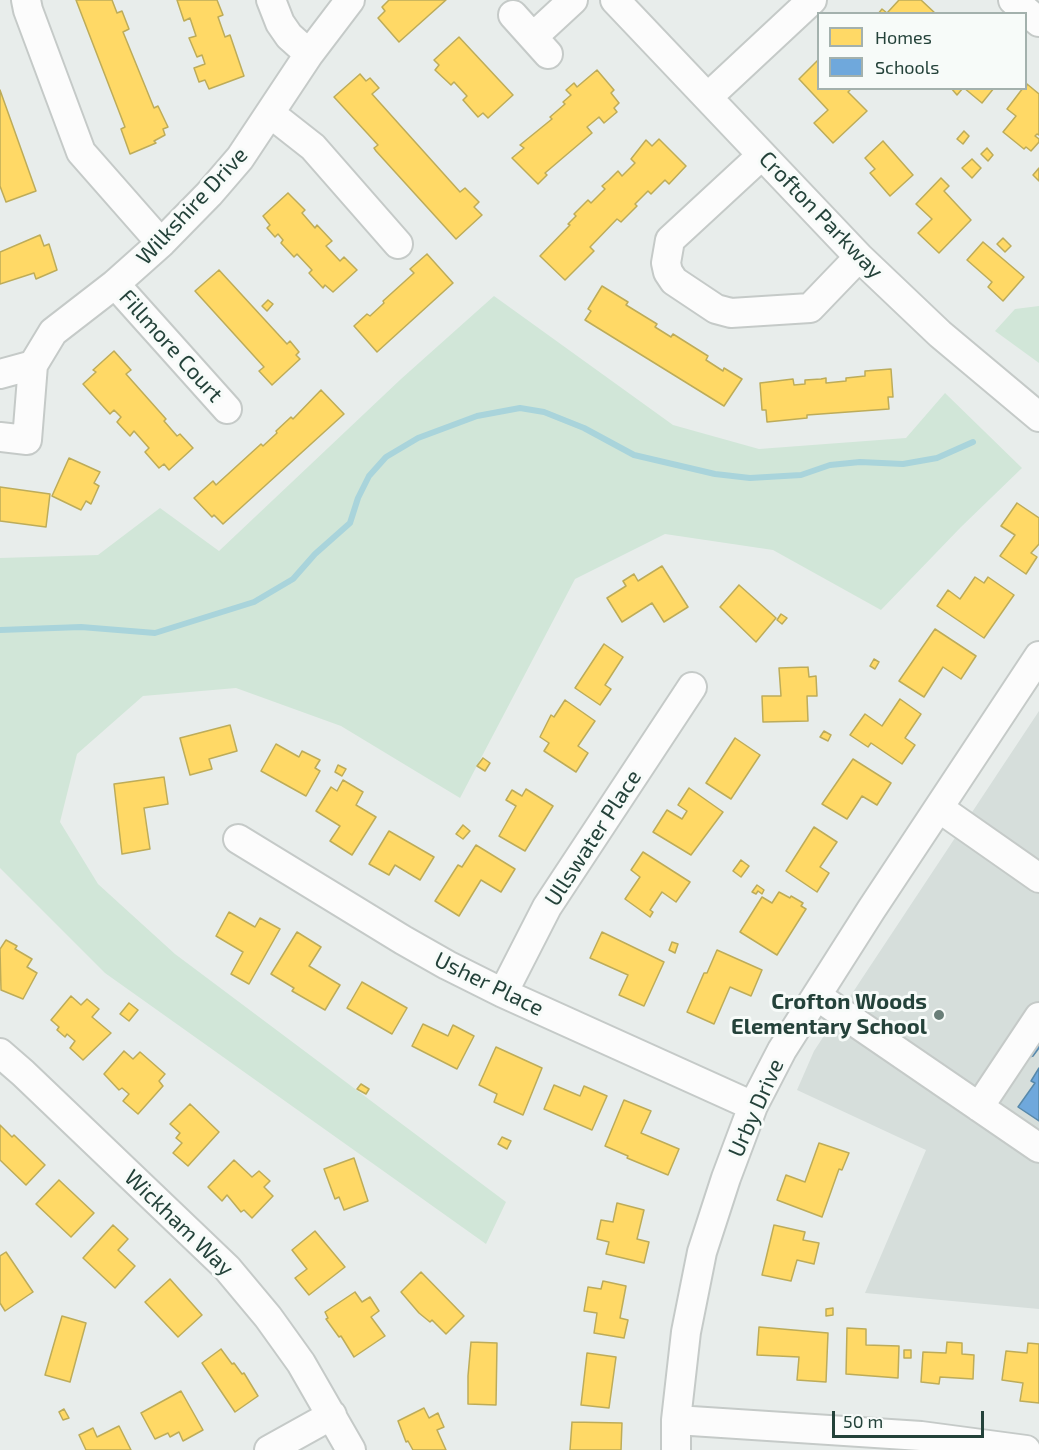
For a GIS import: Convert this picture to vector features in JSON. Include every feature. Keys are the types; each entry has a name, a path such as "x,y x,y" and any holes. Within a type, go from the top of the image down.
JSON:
{"street":[{"path":"26,0 81,152 161,243"},
{"path":"271,0 280,23 289,36 309,54"},
{"name":"Wilkshire Drive","path":"33,365 53,332 115,284 161,243 209,194 271,114 309,54 350,0"},
{"path":"513,15 540,46 573,0"},
{"name":"Crofton Parkway","path":"615,0 859,257 940,334 1039,417"},
{"path":"708,97 812,0"},
{"path":"1013,0 1039,22"},
{"path":"271,114 313,147 398,244"},
{"path":"762,155 670,240 666,263 668,272 674,281 716,309 731,313 810,308 859,257"},
{"name":"Fillmore Court","path":"115,284 226,409"},
{"path":"0,374 33,365 27,440 0,437"},
{"name":"Urby Drive","path":"676,1450 676,1420 686,1332 702,1252 753,1106 782,1050 1039,656"},
{"name":"Ullswater Place","path":"503,993 547,907 692,687"},
{"path":"939,808 1039,878"},
{"name":"Usher Place","path":"238,838 447,965 503,993 753,1106"},
{"path":"817,996 1039,1148"},
{"path":"979,1107 1039,1017"},
{"name":"Wickham Way","path":"0,1053 227,1268 295,1354 333,1415 351,1450"},
{"path":"268,1450 333,1415"},
{"path":"676,1420 909,1436 963,1446 1026,1450"}],"shaded area":[{"name":"Crofton Woods Elementary School","path":"1039,711 1039,1309 865,1293 926,1150 797,1090 814,1051"}],"green space":[{"path":"494,296 673,425 759,449 906,438 945,393 1022,468 881,610 773,550 665,534 575,579 460,798 341,726 236,688 143,696 77,754 60,822 98,884 175,954 506,1202 486,1244 105,973 0,868 0,558 98,555 160,508 219,551 401,379"},
{"path":"1039,306 1039,363 995,331 1015,309"}],"building: Homes":[{"path":"76,0 112,0 117,13 122,11 129,29 123,32 154,108 158,106 168,127 163,129 165,135 154,141 156,143 130,154 121,129 125,127"},
{"path":"177,0 217,0 223,15 218,17 225,37 230,35 244,76 209,89 205,80 199,82 194,68 205,64 202,55 197,57 189,38 196,36 190,18 184,21"},
{"path":"389,0 446,0 399,42 378,18 385,11 382,7"},
{"path":"899,0 921,0 934,12 888,12"},
{"path":"459,37 513,95 488,118 483,113 478,117 463,100 467,96 454,82 451,85 435,70 439,65 434,60"},
{"path":"817,61 817,90 850,90 848,92 867,111 833,143 814,123 828,110 799,79"},
{"path":"597,70 614,90 611,93 619,103 614,108 617,112 604,123 599,117 587,127 592,133 545,173 547,175 538,184 512,158 524,148 520,145 552,119 550,117 565,104 563,102 571,95 566,90 574,83 577,87"},
{"path":"360,74 366,81 370,78 379,88 372,94 460,192 465,188 479,202 474,207 482,215 456,239 376,151 374,148 378,145 334,97"},
{"path":"1027,84 1039,94 1039,135 1035,136 1039,142 1031,151 1026,147 1024,149 1003,132 1016,116 1007,109 1021,90 1027,90"},
{"path":"0,90 36,191 6,202 0,186"},
{"path":"966,90 992,90 982,103"},
{"path":"964,131 969,136 963,144 957,139"},
{"path":"659,139 686,166 669,184 665,180 651,194 648,191 621,222 617,219 590,247 594,251 565,280 540,256 570,225 568,224 576,216 574,214 588,200 591,203 605,189 602,186 618,171 622,176 635,163 631,159 646,140 652,146"},
{"path":"883,141 913,175 890,196 870,173 875,169 865,158"},
{"path":"987,148 993,155 988,161 981,154"},
{"path":"972,159 981,168 972,178 962,168"},
{"path":"1039,168 1039,181 1033,175"},
{"path":"941,178 949,186 944,191 971,220 939,253 918,233 932,219 916,204"},
{"path":"288,193 305,210 302,213 315,228 317,225 332,241 326,246 340,261 344,257 357,270 333,292 325,285 323,288 309,273 312,270 297,254 294,257 281,243 283,240 278,234 275,237 267,228 270,225 263,216"},
{"path":"40,235 44,246 49,244 57,270 36,279 34,273 0,284 0,252"},
{"path":"1003,238 1011,246 1005,252 997,244"},
{"path":"983,242 1024,277 1003,301 988,287 992,282 967,260"},
{"path":"427,254 453,283 377,352 354,326 384,303 383,301 414,273 410,269"},
{"path":"219,270 287,344 290,341 299,352 296,355 300,359 272,385 259,371 264,367 195,291"},
{"path":"602,286 628,302 626,305 657,324 655,327 671,337 673,334 708,356 706,360 742,379 724,406 585,320 591,311 588,309"},
{"path":"268,300 273,304 267,311 262,306"},
{"path":"114,351 131,370 126,374 166,419 164,421 177,436 180,434 193,448 169,470 164,464 159,468 145,452 149,448 134,431 130,436 117,422 121,417 114,410 110,414 83,384 96,372 93,370"},
{"path":"891,369 893,397 888,397 889,409 807,415 807,418 767,422 766,410 762,410 760,383 793,379 794,385 805,384 805,380 826,378 826,383 846,381 846,378 865,376 865,371"},
{"path":"321,390 344,414 223,524 214,515 212,517 194,498 213,481 216,485 261,444 263,446"},
{"path":"69,458 100,472 94,483 99,486 91,504 86,501 81,510 52,496"},
{"path":"0,487 50,494 46,527 0,521"},
{"path":"1017,503 1039,518 1039,544 1031,553 1037,557 1026,574 1000,556 1015,535 1001,526"},
{"path":"662,566 688,607 664,622 652,603 622,622 607,598 626,586 623,581 634,574 638,581"},
{"path":"975,577 984,583 988,577 1014,595 984,638 937,606 948,590 960,599"},
{"path":"739,585 776,618 756,642 720,607"},
{"path":"781,614 787,618 782,624 777,620"},
{"path":"935,629 976,656 961,679 943,667 924,697 899,681"},
{"path":"604,644 623,657 605,685 611,689 600,705 575,688"},
{"path":"874,659 879,662 875,669 870,666"},
{"path":"808,667 809,677 816,676 817,696 807,696 808,721 763,722 762,696 781,696 779,668"},
{"path":"900,699 921,714 905,738 915,745 902,764 871,743 868,747 850,735 865,714 882,726"},
{"path":"565,700 595,721 578,746 588,753 576,772 544,751 549,743 540,737 551,715 554,717"},
{"path":"230,725 237,751 209,759 212,769 190,775 180,738"},
{"path":"824,731 831,735 828,741 820,737"},
{"path":"735,738 760,755 731,799 706,783"},
{"path":"276,744 299,757 302,751 320,760 315,768 320,771 306,796 261,771"},
{"path":"483,758 490,763 485,771 477,766"},
{"path":"853,759 891,783 877,805 862,796 847,819 822,804"},
{"path":"338,765 346,769 342,776 335,772"},
{"path":"164,777 168,804 144,808 150,849 122,854 114,784"},
{"path":"343,780 363,792 356,805 376,817 352,855 330,841 340,826 316,811 331,787 337,791"},
{"path":"689,788 723,812 691,855 653,832 667,810 682,819 687,811 678,805"},
{"path":"526,789 553,806 525,851 499,836 516,806 506,800 512,790 522,796"},
{"path":"463,825 470,831 463,839 456,834"},
{"path":"814,827 837,842 820,867 829,873 817,892 786,871"},
{"path":"389,831 434,857 420,880 395,865 389,875 369,864"},
{"path":"476,845 515,869 501,892 481,880 459,916 435,901 458,865 462,867"},
{"path":"643,852 690,882 676,902 662,892 650,910 653,912 650,917 625,899 640,877 631,870"},
{"path":"741,860 749,866 741,877 733,871"},
{"path":"757,885 764,890 762,894 758,891 756,894 752,892"},
{"path":"779,892 803,903 801,906 806,909 777,955 740,932 762,897 772,903"},
{"path":"229,912 255,927 260,918 280,929 249,984 231,974 243,952 216,936"},
{"path":"297,932 321,947 309,966 340,985 325,1010 292,991 294,988 271,974"},
{"path":"602,932 664,962 644,1006 619,995 628,975 590,958"},
{"path":"6,940 17,946 15,949 32,959 27,967 37,973 23,999 1,990 0,949"},
{"path":"672,942 678,944 675,953 669,950"},
{"path":"717,950 762,970 751,996 730,987 714,1024 687,1012"},
{"path":"362,982 407,1008 392,1034 347,1008"},
{"path":"71,996 81,1005 87,999 99,1009 92,1017 111,1033 83,1060 70,1048 75,1041 67,1034 65,1037 57,1030 59,1027 51,1020"},
{"path":"129,1003 138,1010 129,1021 120,1014"},
{"path":"423,1024 448,1036 453,1025 474,1036 457,1069 412,1046"},
{"path":"496,1047 542,1068 523,1115 494,1102 497,1094 479,1085"},
{"path":"124,1051 133,1059 140,1052 165,1074 159,1081 163,1086 138,1114 123,1101 129,1094 122,1088 119,1090 104,1074"},
{"path":"361,1084 369,1089 366,1094 357,1089"},
{"path":"554,1085 580,1096 584,1086 607,1096 592,1130 544,1109"},
{"path":"624,1100 651,1111 641,1133 679,1149 668,1175 605,1146"},
{"path":"190,1104 219,1132 188,1166 173,1153 182,1143 176,1138 180,1133 170,1124"},
{"path":"0,1125 12,1137 14,1135 45,1165 26,1185 0,1160"},
{"path":"502,1137 511,1141 507,1149 498,1144"},
{"path":"819,1143 849,1153 842,1170 839,1169 822,1217 777,1200 786,1175 805,1182"},
{"path":"354,1158 368,1201 344,1210 339,1197 335,1199 324,1169"},
{"path":"234,1160 252,1177 259,1171 270,1181 264,1187 273,1196 252,1218 244,1210 241,1212 227,1195 222,1201 208,1187"},
{"path":"59,1180 94,1213 71,1237 36,1204"},
{"path":"617,1203 644,1210 637,1239 649,1242 644,1263 606,1254 609,1242 597,1239 601,1220 613,1222"},
{"path":"113,1225 128,1239 118,1250 135,1266 115,1288 83,1258"},
{"path":"774,1225 805,1232 803,1240 819,1243 814,1264 797,1260 791,1281 762,1275"},
{"path":"315,1231 345,1267 309,1295 295,1278 307,1269 292,1250"},
{"path":"6,1252 33,1292 5,1311 0,1303 0,1256"},
{"path":"421,1272 464,1316 446,1334 432,1320 430,1322 419,1313 401,1292"},
{"path":"170,1279 202,1315 178,1337 145,1302"},
{"path":"603,1281 626,1286 620,1318 628,1320 624,1338 594,1333 597,1313 584,1311 588,1287 601,1289"},
{"path":"355,1292 362,1302 370,1297 379,1311 371,1317 385,1336 354,1357 341,1336 339,1337 326,1319 328,1318 325,1312"},
{"path":"833,1308 833,1315 826,1316 826,1309"},
{"path":"62,1316 86,1323 70,1382 45,1375"},
{"path":"759,1327 828,1333 826,1382 797,1380 799,1357 757,1355"},
{"path":"847,1328 866,1329 866,1345 899,1346 898,1378 846,1374"},
{"path":"471,1342 497,1343 496,1405 468,1404"},
{"path":"947,1342 962,1343 962,1354 974,1355 973,1379 940,1377 939,1384 921,1382 923,1352 946,1353"},
{"path":"1028,1343 1039,1344 1039,1403 1020,1401 1023,1383 1002,1380 1006,1351 1027,1353"},
{"path":"221,1349 232,1364 234,1363 242,1374 244,1373 258,1396 235,1412 202,1363"},
{"path":"904,1350 911,1350 911,1358 904,1358"},
{"path":"587,1353 616,1357 609,1408 581,1405"},
{"path":"181,1391 203,1430 183,1441 179,1432 170,1437 168,1433 155,1439 141,1413"},
{"path":"424,1408 429,1418 438,1413 444,1427 437,1430 446,1450 413,1450 408,1441 406,1442 398,1421"},
{"path":"64,1409 69,1418 63,1420 59,1412"},
{"path":"572,1422 622,1423 621,1450 570,1450"},
{"path":"119,1426 131,1450 86,1450 79,1435 93,1428 97,1437"}],"building: Schools":[{"path":"1039,1033 1039,1048 1033,1056 1029,1057"},
{"path":"1039,1068 1039,1121 1018,1107 1035,1083 1031,1081"}],"waterway":[{"path":"0,630 81,627 155,633 254,602 293,579 315,554 350,523 358,498 369,476 386,457 418,438 477,416 520,408 544,412 584,428 634,455 715,474 750,478 801,475 830,465 860,462 903,464 937,458 973,442"}],"place":[{"name":"Crofton Woods Elementary School","path":"939,1015"}]}
